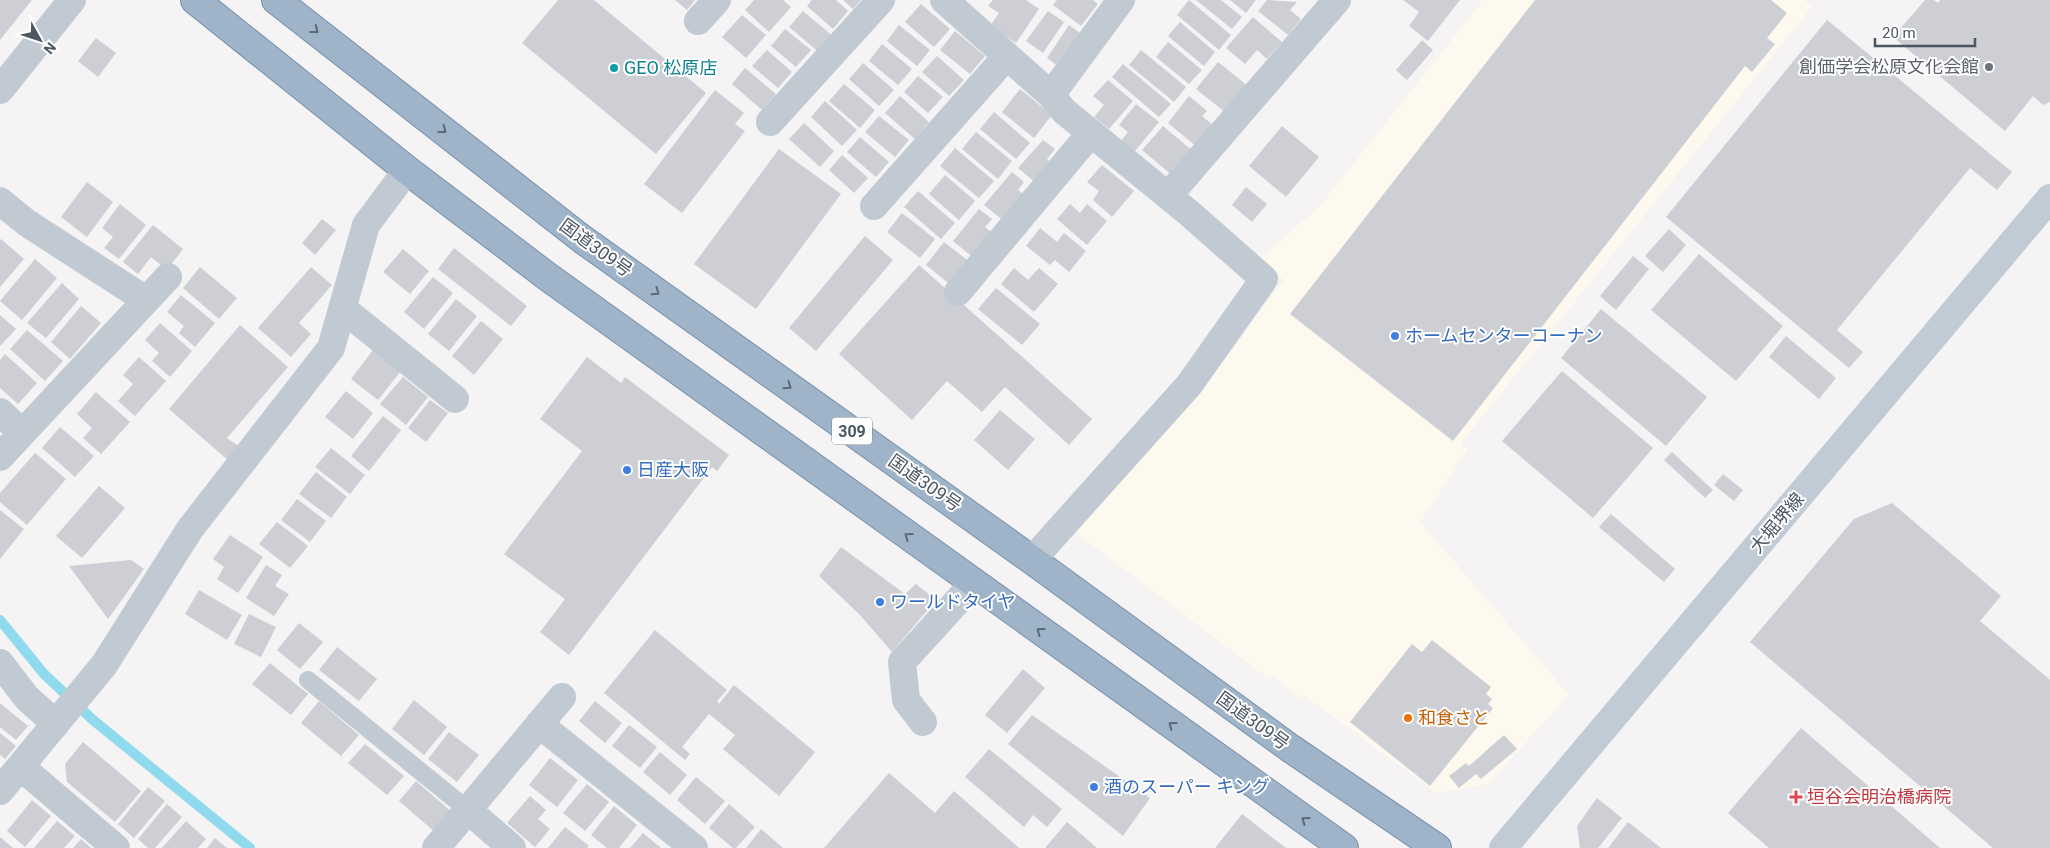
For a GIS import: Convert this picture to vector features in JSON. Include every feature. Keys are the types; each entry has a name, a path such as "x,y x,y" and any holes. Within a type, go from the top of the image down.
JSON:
{"highway":[{"path":"195,0 407,170 548,277 1344,848"},
{"name":"国道309号","path":"276,0 582,239 1032,560 1290,748 1437,848"}],"main road":[{"name":"大堀堺線","path":"1503,848 2050,198"}],"street":[{"path":"0,90 72,0"},
{"path":"698,21 717,0"},
{"path":"770,122 881,0"},
{"path":"1051,95 1122,0"},
{"path":"1168,196 1332,2"},
{"path":"959,5 1006,57 1051,95 1064,111 1168,196 1264,279 1189,385 1032,560"},
{"path":"874,206 1006,57"},
{"path":"958,292 1090,134"},
{"path":"0,791 104,665 190,529 331,348 366,225 407,170"},
{"path":"0,201 27,223 146,300"},
{"path":"0,457 168,277"},
{"path":"342,308 455,399"},
{"path":"0,412 22,433"},
{"path":"924,722 906,700 902,662 974,583"},
{"path":"0,663 27,698 58,722"},
{"path":"436,848 562,697"},
{"path":"539,724 694,848"},
{"path":"20,766 116,848"},
{"path":"468,810 512,848"}],"lane":[{"path":"308,680 468,810"}],"shaded area":[{"name":"ホームセンターコーナン","path":"1483,0 1804,0 1812,7 1461,443 1468,449 1420,522 1569,695 1488,784 1437,793 1305,696 1302,699 1272,676 1269,679 1071,529 1201,391 1284,280 1261,258 1320,206"}],"building":[{"path":"0,0 32,0 0,40"},
{"name":"GEO 松原店","path":"558,0 594,0 706,93 656,154 522,43"},
{"path":"675,0 695,0 687,10"},
{"path":"754,0 783,0 791,7 769,32 745,10"},
{"path":"812,0 836,0 848,11 833,29 807,6"},
{"path":"843,0 861,0 853,9"},
{"path":"993,0 1026,0 1039,9 1016,43 990,26 999,13 988,6"},
{"path":"1057,0 1093,0 1098,4 1081,26 1053,5"},
{"path":"1189,0 1231,35 1219,50 1177,15"},
{"path":"1196,0 1221,0 1242,17 1232,29"},
{"path":"1230,0 1256,0 1246,13"},
{"path":"1267,0 1297,2 1290,10 1301,19 1288,35 1258,11"},
{"path":"1403,0 1460,0 1428,41 1409,26 1419,12"},
{"path":"1535,0 1771,0 1787,13 1767,38 1775,44 1752,72 1745,66 1453,441 1290,314"},
{"name":"創価学会松原文化会館","path":"1925,0 1934,0 1938,3 1940,0 2050,0 2050,102 2043,105 2033,96 2005,131 1893,37"},
{"path":"921,4 950,29 934,47 905,22"},
{"path":"803,11 835,38 821,54 789,27"},
{"path":"1048,11 1064,22 1043,53 1026,41"},
{"path":"742,15 766,35 746,58 722,37"},
{"path":"1253,17 1282,42 1267,59 1257,50 1245,64 1226,48"},
{"path":"1827,20 2012,172 1997,190 1970,168 1837,330 1863,352 1849,368 1666,217"},
{"path":"1180,22 1215,52 1204,66 1168,36"},
{"path":"899,25 930,50 917,66 887,41"},
{"path":"1069,25 1084,36 1062,69 1047,58"},
{"path":"785,29 811,50 796,67 771,46"},
{"path":"955,31 985,56 970,74 940,50"},
{"path":"96,38 116,53 98,77 78,61"},
{"path":"1422,40 1433,50 1407,80 1396,70"},
{"path":"1168,42 1202,70 1189,84 1156,57"},
{"path":"882,44 912,69 898,85 869,61"},
{"path":"767,50 792,72 778,88 752,66"},
{"path":"1141,50 1186,87 1174,102 1129,65"},
{"path":"937,56 964,80 949,96 922,72"},
{"path":"1218,62 1248,86 1226,113 1196,89"},
{"path":"863,63 894,90 879,106 849,79"},
{"path":"1123,64 1171,104 1159,117 1112,77"},
{"path":"745,68 776,94 762,110 732,84"},
{"path":"918,76 943,97 928,113 904,92"},
{"path":"1108,80 1133,101 1109,129 1094,117 1104,105 1093,96"},
{"path":"844,84 875,110 860,128 829,101"},
{"path":"1020,89 1052,115 1034,138 1002,112"},
{"path":"715,90 744,113 735,124 745,131 682,213 644,184"},
{"path":"900,96 929,122 915,139 885,113"},
{"path":"1189,96 1207,111 1202,116 1214,126 1197,147 1168,123"},
{"path":"825,101 857,130 842,146 811,117"},
{"path":"1136,104 1159,122 1134,152 1121,141 1128,132 1119,125"},
{"path":"994,112 1030,143 1016,159 980,129"},
{"path":"879,116 909,140 895,157 865,132"},
{"path":"804,123 834,151 820,167 789,139"},
{"path":"1163,126 1194,152 1173,176 1142,150"},
{"path":"1282,126 1319,157 1286,197 1249,166"},
{"path":"976,132 1012,161 998,179 962,149"},
{"path":"860,137 889,162 876,177 847,152"},
{"path":"1043,140 1055,149 1047,159 1054,165 1037,184 1018,168"},
{"path":"955,148 994,181 979,198 940,166"},
{"path":"779,149 841,194 756,309 694,264"},
{"path":"842,155 868,178 854,193 829,170"},
{"path":"1102,165 1134,191 1112,217 1093,200 1099,191 1087,182"},
{"path":"1012,172 1024,182 1018,190 1027,197 1005,222 984,205"},
{"path":"945,175 975,201 959,220 929,194"},
{"path":"87,182 113,202 87,237 61,217"},
{"path":"1246,187 1267,204 1252,222 1232,205"},
{"path":"918,191 955,223 941,239 904,207"},
{"path":"120,204 146,225 119,259 104,248 113,237 102,228"},
{"path":"1070,204 1080,213 1087,204 1107,221 1087,245 1057,219"},
{"path":"979,209 992,219 985,227 995,235 975,259 953,241"},
{"path":"902,213 935,239 920,258 887,232"},
{"path":"322,219 336,230 315,255 302,243"},
{"path":"153,225 183,249 167,270 151,257 138,274 123,262"},
{"path":"1040,228 1057,242 1064,233 1086,251 1069,272 1055,260 1050,265 1026,246"},
{"path":"1669,229 1686,245 1663,272 1645,256"},
{"path":"865,236 893,260 816,351 789,328"},
{"path":"0,240 24,259 0,287"},
{"path":"944,242 971,263 952,286 926,265"},
{"path":"454,248 527,306 511,326 438,269"},
{"path":"403,249 429,271 410,294 383,272"},
{"path":"1699,254 1783,326 1736,381 1651,310"},
{"path":"1633,256 1649,269 1616,310 1600,296"},
{"path":"35,259 57,278 22,320 0,301"},
{"path":"919,265 1092,419 1069,445 1005,387 982,412 947,381 912,420 839,354"},
{"path":"200,267 237,298 219,319 183,288"},
{"path":"311,267 332,285 299,323 311,334 291,357 258,328"},
{"path":"1014,268 1028,280 1039,268 1058,284 1034,312 1001,284"},
{"path":"433,277 453,293 424,329 404,312"},
{"path":"62,283 79,299 46,338 27,323"},
{"path":"996,288 1040,324 1022,345 978,309"},
{"path":"181,295 215,323 195,347 179,333 184,326 167,312"},
{"path":"456,299 477,316 449,351 428,334"},
{"path":"81,306 101,323 70,359 51,342"},
{"path":"1601,309 1707,397 1666,446 1561,358"},
{"path":"0,315 16,329 0,346"},
{"path":"481,321 503,339 474,375 452,356"},
{"path":"160,323 192,351 170,377 152,361 159,353 145,340"},
{"path":"240,325 288,367 227,438 241,448 229,461 169,409"},
{"path":"27,330 63,361 45,381 10,349"},
{"path":"1786,336 1836,378 1819,399 1769,357"},
{"path":"373,350 401,371 378,400 351,379"},
{"path":"5,354 37,383 18,404 0,388 0,360"},
{"path":"139,357 166,381 135,416 118,401 133,384 123,375"},
{"path":"587,357 621,383 625,377 729,455 717,471 712,467 569,655 540,632 565,599 504,554 582,451 540,419"},
{"path":"1562,371 1653,448 1593,518 1502,441"},
{"path":"403,377 428,397 406,425 380,404"},
{"path":"346,391 373,413 353,439 325,417"},
{"path":"96,392 130,422 101,454 83,438 92,428 77,414"},
{"path":"430,400 448,413 426,442 408,428"},
{"path":"1000,410 1035,439 1008,470 974,440"},
{"path":"383,416 401,430 369,471 351,456"},
{"path":"60,427 94,456 75,477 42,448"},
{"path":"331,448 365,475 350,494 315,467"},
{"path":"1672,452 1713,490 1705,498 1664,460"},
{"path":"35,453 66,479 27,525 0,502 0,493"},
{"path":"316,472 347,497 331,518 299,494"},
{"path":"1723,474 1743,490 1734,501 1714,485"},
{"path":"99,486 125,508 82,558 56,536"},
{"path":"297,499 326,521 310,542 281,520"},
{"path":"1892,503 2001,596 1980,621 2050,680 2050,848 1993,848 1750,642 1854,519"},
{"path":"0,510 24,529 0,559"},
{"path":"1611,514 1675,569 1664,582 1599,527"},
{"path":"277,522 308,546 290,568 259,544"},
{"path":"230,535 263,557 238,593 217,579 224,567 213,559"},
{"path":"841,547 905,594 916,584 936,600 892,652 860,615 819,576"},
{"path":"131,560 144,569 108,619 69,566"},
{"path":"266,565 282,575 275,586 289,594 274,616 246,598"},
{"path":"199,590 242,615 227,640 185,614"},
{"path":"249,614 276,627 261,657 234,644"},
{"path":"299,623 323,642 300,669 277,650"},
{"path":"655,630 727,690 717,701 719,704 734,685 815,752 779,796 723,749 735,735 709,714 682,747 690,754 685,760 604,693"},
{"path":"1432,640 1491,687 1486,694 1492,699 1488,704 1493,708 1430,786 1350,722 1412,644 1422,652"},
{"path":"337,647 377,679 359,701 319,670"},
{"path":"270,663 308,694 291,715 252,684"},
{"path":"1023,669 1045,688 1007,733 985,715"},
{"path":"414,700 447,727 424,755 392,729"},
{"path":"319,701 359,735 341,756 301,723"},
{"path":"595,701 622,723 605,743 579,721"},
{"path":"0,703 28,726 16,740 0,727"},
{"path":"1032,715 1150,798 1123,836 1008,744"},
{"path":"629,725 657,747 640,768 612,746"},
{"path":"1801,728 1940,848 1769,848 1728,813"},
{"path":"449,732 479,755 457,782 428,759"},
{"path":"0,733 16,746 5,759 0,755"},
{"path":"1504,735 1517,749 1481,779 1476,774 1459,788 1449,776 1466,763 1469,766"},
{"path":"83,742 141,791 115,822 67,782 65,764"},
{"path":"365,744 404,776 387,795 348,763"},
{"path":"989,749 1062,809 1047,827 1033,815 1024,827 965,777"},
{"path":"660,752 687,775 670,795 643,772"},
{"path":"550,758 578,780 557,807 529,785"},
{"path":"889,773 935,813 954,791 1019,848 824,848"},
{"path":"696,777 725,801 705,824 677,800"},
{"path":"416,781 453,813 436,833 399,801"},
{"path":"587,784 609,802 585,831 563,813"},
{"path":"148,787 165,801 134,838 118,824"},
{"path":"530,796 546,810 538,819 550,829 535,847 507,823"},
{"path":"1597,798 1622,818 1598,848 1580,848 1577,826"},
{"path":"32,800 51,816 25,847 7,831"},
{"path":"167,804 182,817 155,848 148,848 138,839"},
{"path":"729,804 755,827 736,848 733,848 709,828"},
{"path":"614,806 637,825 619,848 607,848 591,835"},
{"path":"1242,814 1286,848 1215,848"},
{"path":"57,821 75,836 64,848 34,848"},
{"path":"186,821 206,839 198,848 162,848"},
{"path":"1067,822 1097,848 1045,848"},
{"path":"1628,822 1661,848 1608,848"},
{"path":"565,827 589,846 587,848 548,848"},
{"path":"761,829 783,848 746,848"},
{"path":"643,833 661,848 630,848"},
{"path":"0,837 13,848 0,848"},
{"path":"215,838 227,848 207,848"},
{"path":"81,839 91,848 73,848"}],"waterway":[{"path":"0,620 44,674 93,720 250,848"}],"place":[{"name":"創価学会松原文化会館","path":"1989,67"},
{"name":"GEO 松原店","path":"614,68"},
{"name":"ホームセンターコーナン","path":"1395,336"},
{"name":"日産大阪","path":"627,470"},
{"name":"ワールドタイヤ","path":"880,602"},
{"name":"和食さと","path":"1408,718"},
{"name":"酒のスーパー キング","path":"1094,787"},
{"name":"垣谷会明治橋病院","path":"1796,797"}]}
